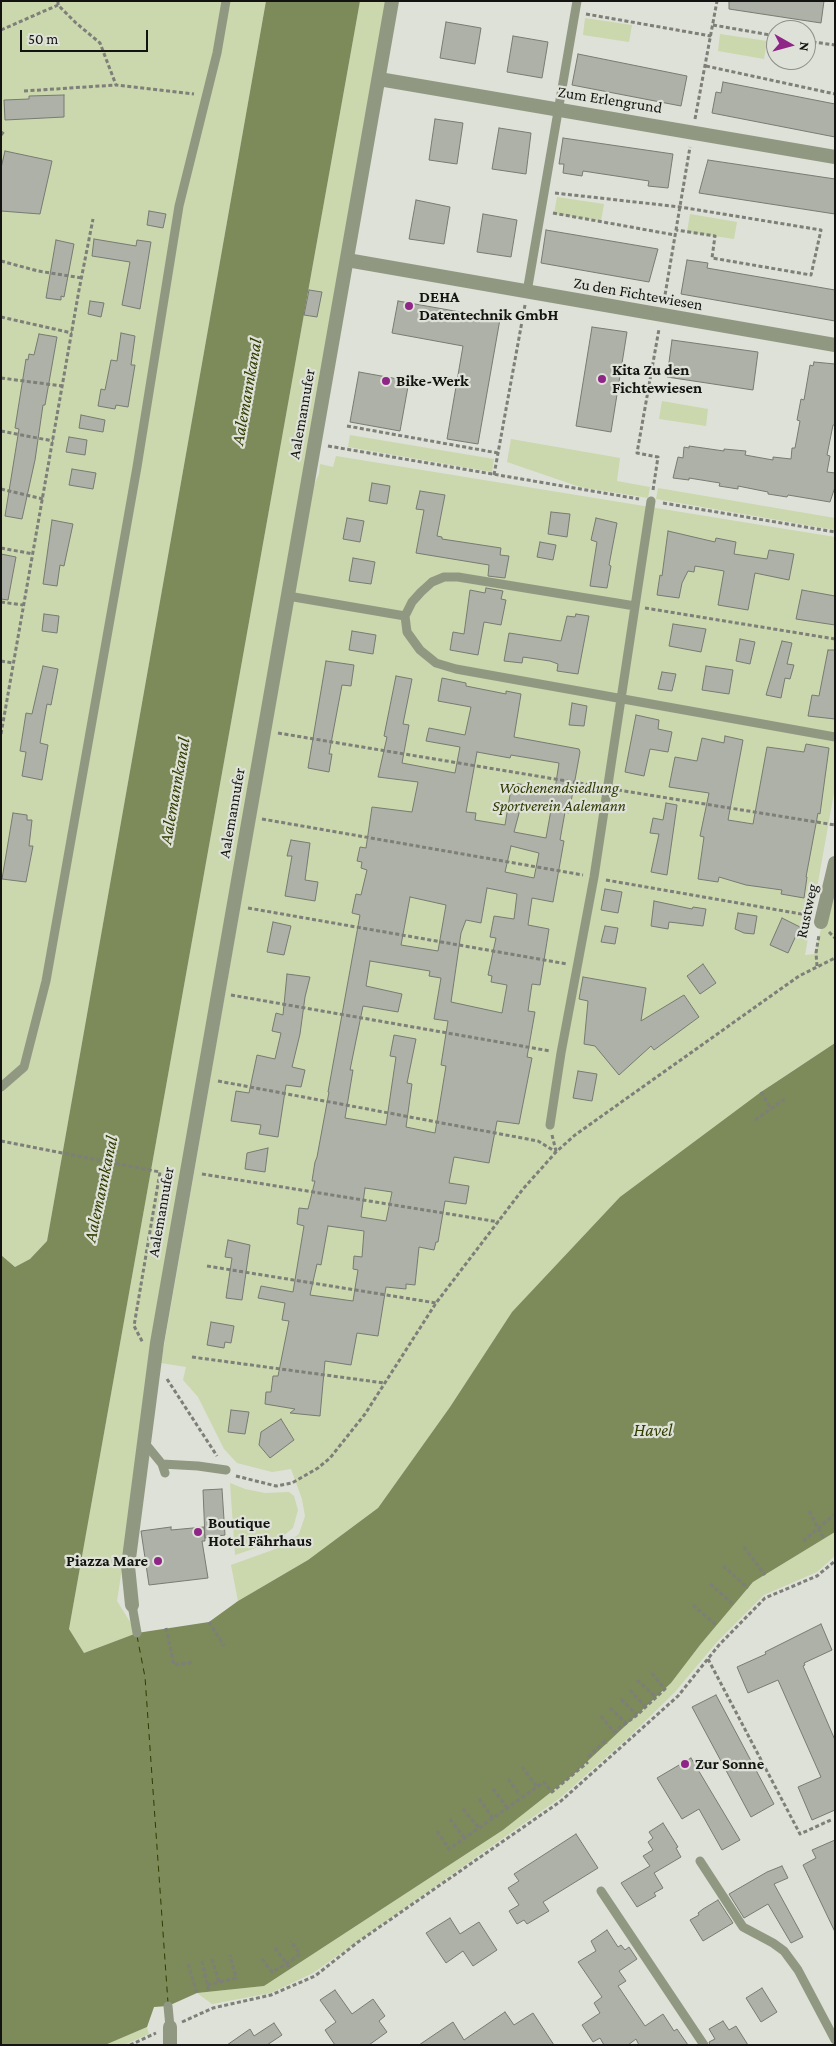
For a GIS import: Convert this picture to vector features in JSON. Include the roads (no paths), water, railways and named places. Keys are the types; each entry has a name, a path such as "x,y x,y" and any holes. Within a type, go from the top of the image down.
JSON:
{"street":[{"name":"Aalemannufer","path":"132,1605 128,1566 154,1360 392,1"},
{"name":"Zum Erlengrund","path":"378,79 835,157"},
{"name":"Zu den Fichtewiesen","path":"347,260 835,345"},
{"name":"Rustweg","path":"821,920 835,863"},
{"path":"170,2027 170,2045"}],"lane":[{"path":"1,1087 24,1067 46,981 137,467 179,206 217,53 226,1"},
{"path":"527,292 577,1"},
{"path":"550,1125 561,1053 594,877 651,501"},
{"path":"635,606 458,577 444,577 432,582 412,602 406,616 407,632 420,650 436,663 456,669 835,737"},
{"path":"288,596 406,616"},
{"path":"144,1442 162,1464 165,1474"},
{"path":"162,1464 226,1470"},
{"name":"Aalemannufer","path":"132,1605 137,1633"},
{"path":"700,1861 743,1927 784,1951 798,1970 835,2040"},
{"path":"601,1891 704,2045"},
{"path":"168,2006 170,2027"}],"water":[{"name":"Havel","path":"266,1 360,1 69,1629 84,1653 137,1633 209,1622 238,1601 308,1560 378,1508 450,1407 512,1312 620,1197 761,1092 835,1043 835,1532 753,1582 671,1683 574,1774 503,1830 264,1986 197,1993 168,2006 154,2007 147,2027 105,2045 1,2045 1,1255 15,1267 30,1259 47,1241"}],"place":[{"name":"DEHA Datentechnik GmbH","path":"409,306"},
{"name":"Kita Zu den Fichtewiesen","path":"602,379"},
{"name":"Bike-Werk","path":"386,381"},
{"name":"Boutique Hotel Fährhaus","path":"198,1532"},
{"name":"Piazza Mare","path":"158,1561"},
{"name":"Zur Sonne","path":"685,1764"}],"water label":[{"name":"Aalemannkanal","path":"247,392"},
{"name":"Aalemannkanal","path":"175,791"},
{"name":"Aalemannkanal","path":"101,1189"}],"park label":[{"name":"Wochenendsiedlung Sportverein Aalemann","path":"559,797"}]}
